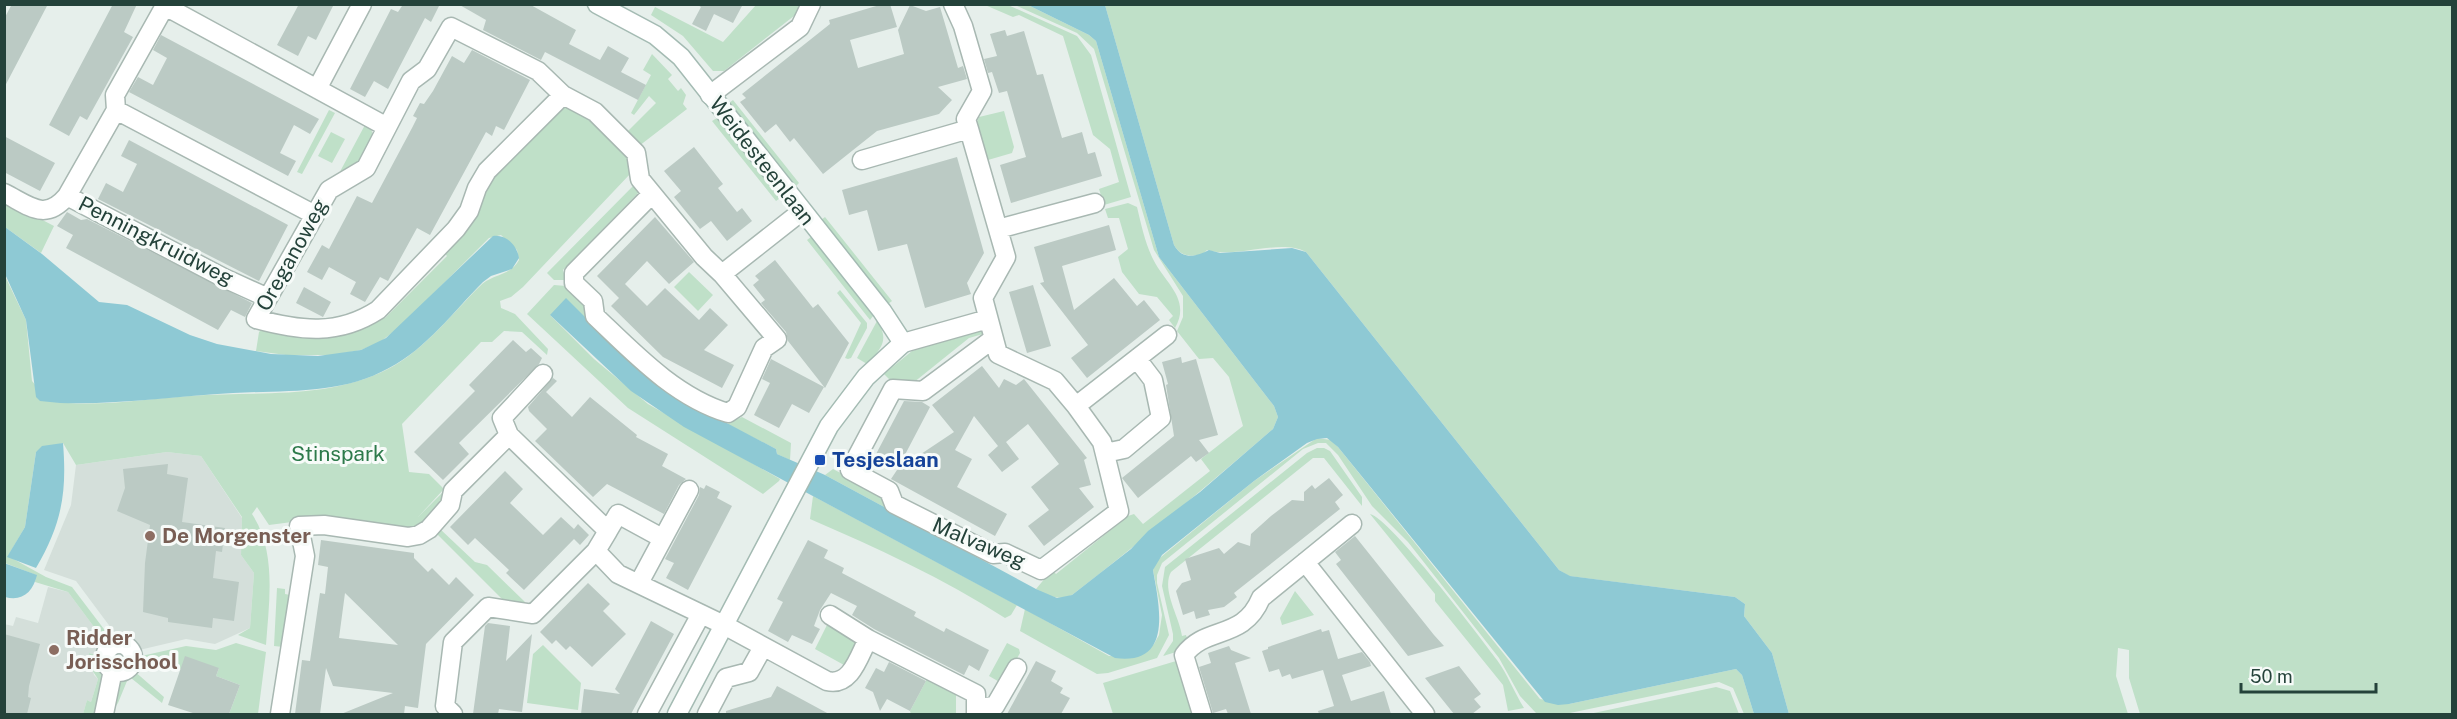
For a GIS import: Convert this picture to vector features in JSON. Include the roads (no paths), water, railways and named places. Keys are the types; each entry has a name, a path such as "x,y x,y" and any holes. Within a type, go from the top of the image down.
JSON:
{"street":[{"path":"317,89 362,4"},
{"name":"Weidesteenlaan","path":"597,4 669,46 681,57 885,315 903,344"},
{"path":"710,95 800,27 811,4"},
{"path":"862,160 969,129 966,119 982,91 963,26 953,4"},
{"path":"165,5 387,127"},
{"name":"Penningkruidweg","path":"165,5 115,95 116,110 68,196 224,278 268,298"},
{"name":"Oreganoweg","path":"563,95 488,171 477,188 469,211 456,230 378,310 347,326 310,330 256,320 329,190 366,168 411,81 427,69 452,27 538,71 563,95 595,112 636,153 640,179 652,194"},
{"path":"116,110 315,215"},
{"name":"Malvaweg","path":"969,129 1006,257 982,298 998,354 1055,381 1076,406 1102,442 1119,511 1041,570 1005,553 993,554 894,504 890,491 850,470 893,389 923,391 993,339"},
{"path":"4,193 35,209 46,212 58,207 68,196"},
{"path":"652,194 777,339 764,348 736,407 728,413 712,408 695,398 641,360 595,316 593,301 574,283 574,273 652,194"},
{"path":"998,229 1095,202"},
{"path":"722,274 802,211"},
{"path":"677,714 813,454 845,404 879,364 903,344 988,319"},
{"path":"1076,406 1167,335"},
{"path":"1105,453 1124,448 1161,418 1153,380 1137,359"},
{"path":"543,374 502,418 509,435 608,531"},
{"path":"280,714 304,556 299,526 324,525 408,537 419,535 450,506 453,491 509,435"},
{"path":"639,583 689,490"},
{"path":"453,714 445,706 453,642 488,607 532,614 596,551 618,514 662,538"},
{"path":"1202,714 1184,654 1191,645 1238,627 1255,614 1261,598 1352,524"},
{"path":"596,551 618,574 835,683 847,678 868,639"},
{"path":"1305,562 1425,714"},
{"path":"647,714 701,614"},
{"path":"830,615 976,705 995,706 1017,668"},
{"path":"707,714 726,678 749,672 763,647"},
{"path":"104,714 113,670"}],"water":[{"path":"1028,5 1105,5 1174,245 1178,250 1190,256 1209,250 1220,253 1292,248 1306,252 1559,570 1570,576 1735,597 1745,604 1744,616 1772,653 1789,714 1754,714 1742,675 1736,669 1569,704 1558,705 1545,702 1338,447 1327,438 1307,443 1254,481 1162,555 1153,570 1159,615 1155,643 1147,653 1134,658 1115,658 684,427 631,391 550,315 566,298 589,321 689,403 776,449 777,454 825,475 1036,589 1057,598 1072,595 1131,549 1148,531 1200,492 1273,429 1278,417 1274,406 1159,257 1096,41 1089,35"},
{"path":"5,227 42,254 99,302 127,305 190,335 217,344 271,354 318,356 361,350 386,338 493,236 510,241 519,258 512,269 491,276 483,282 415,351 371,377 333,387 293,391 103,403 60,403 40,401 36,397 26,320 5,274"},
{"path":"63,443 64,477 61,507 52,537 36,568 7,557 25,527 36,452 42,446"},
{"path":"4,563 37,575 30,591 22,597 5,597"}],"place":[{"name":"Tesjeslaan","path":"820,460"},
{"name":"De Morgenster","path":"150,536"},
{"name":"Ridder Jorisschool","path":"54,650"}],"park label":[{"name":"Stinspark","path":"338,454"}]}
